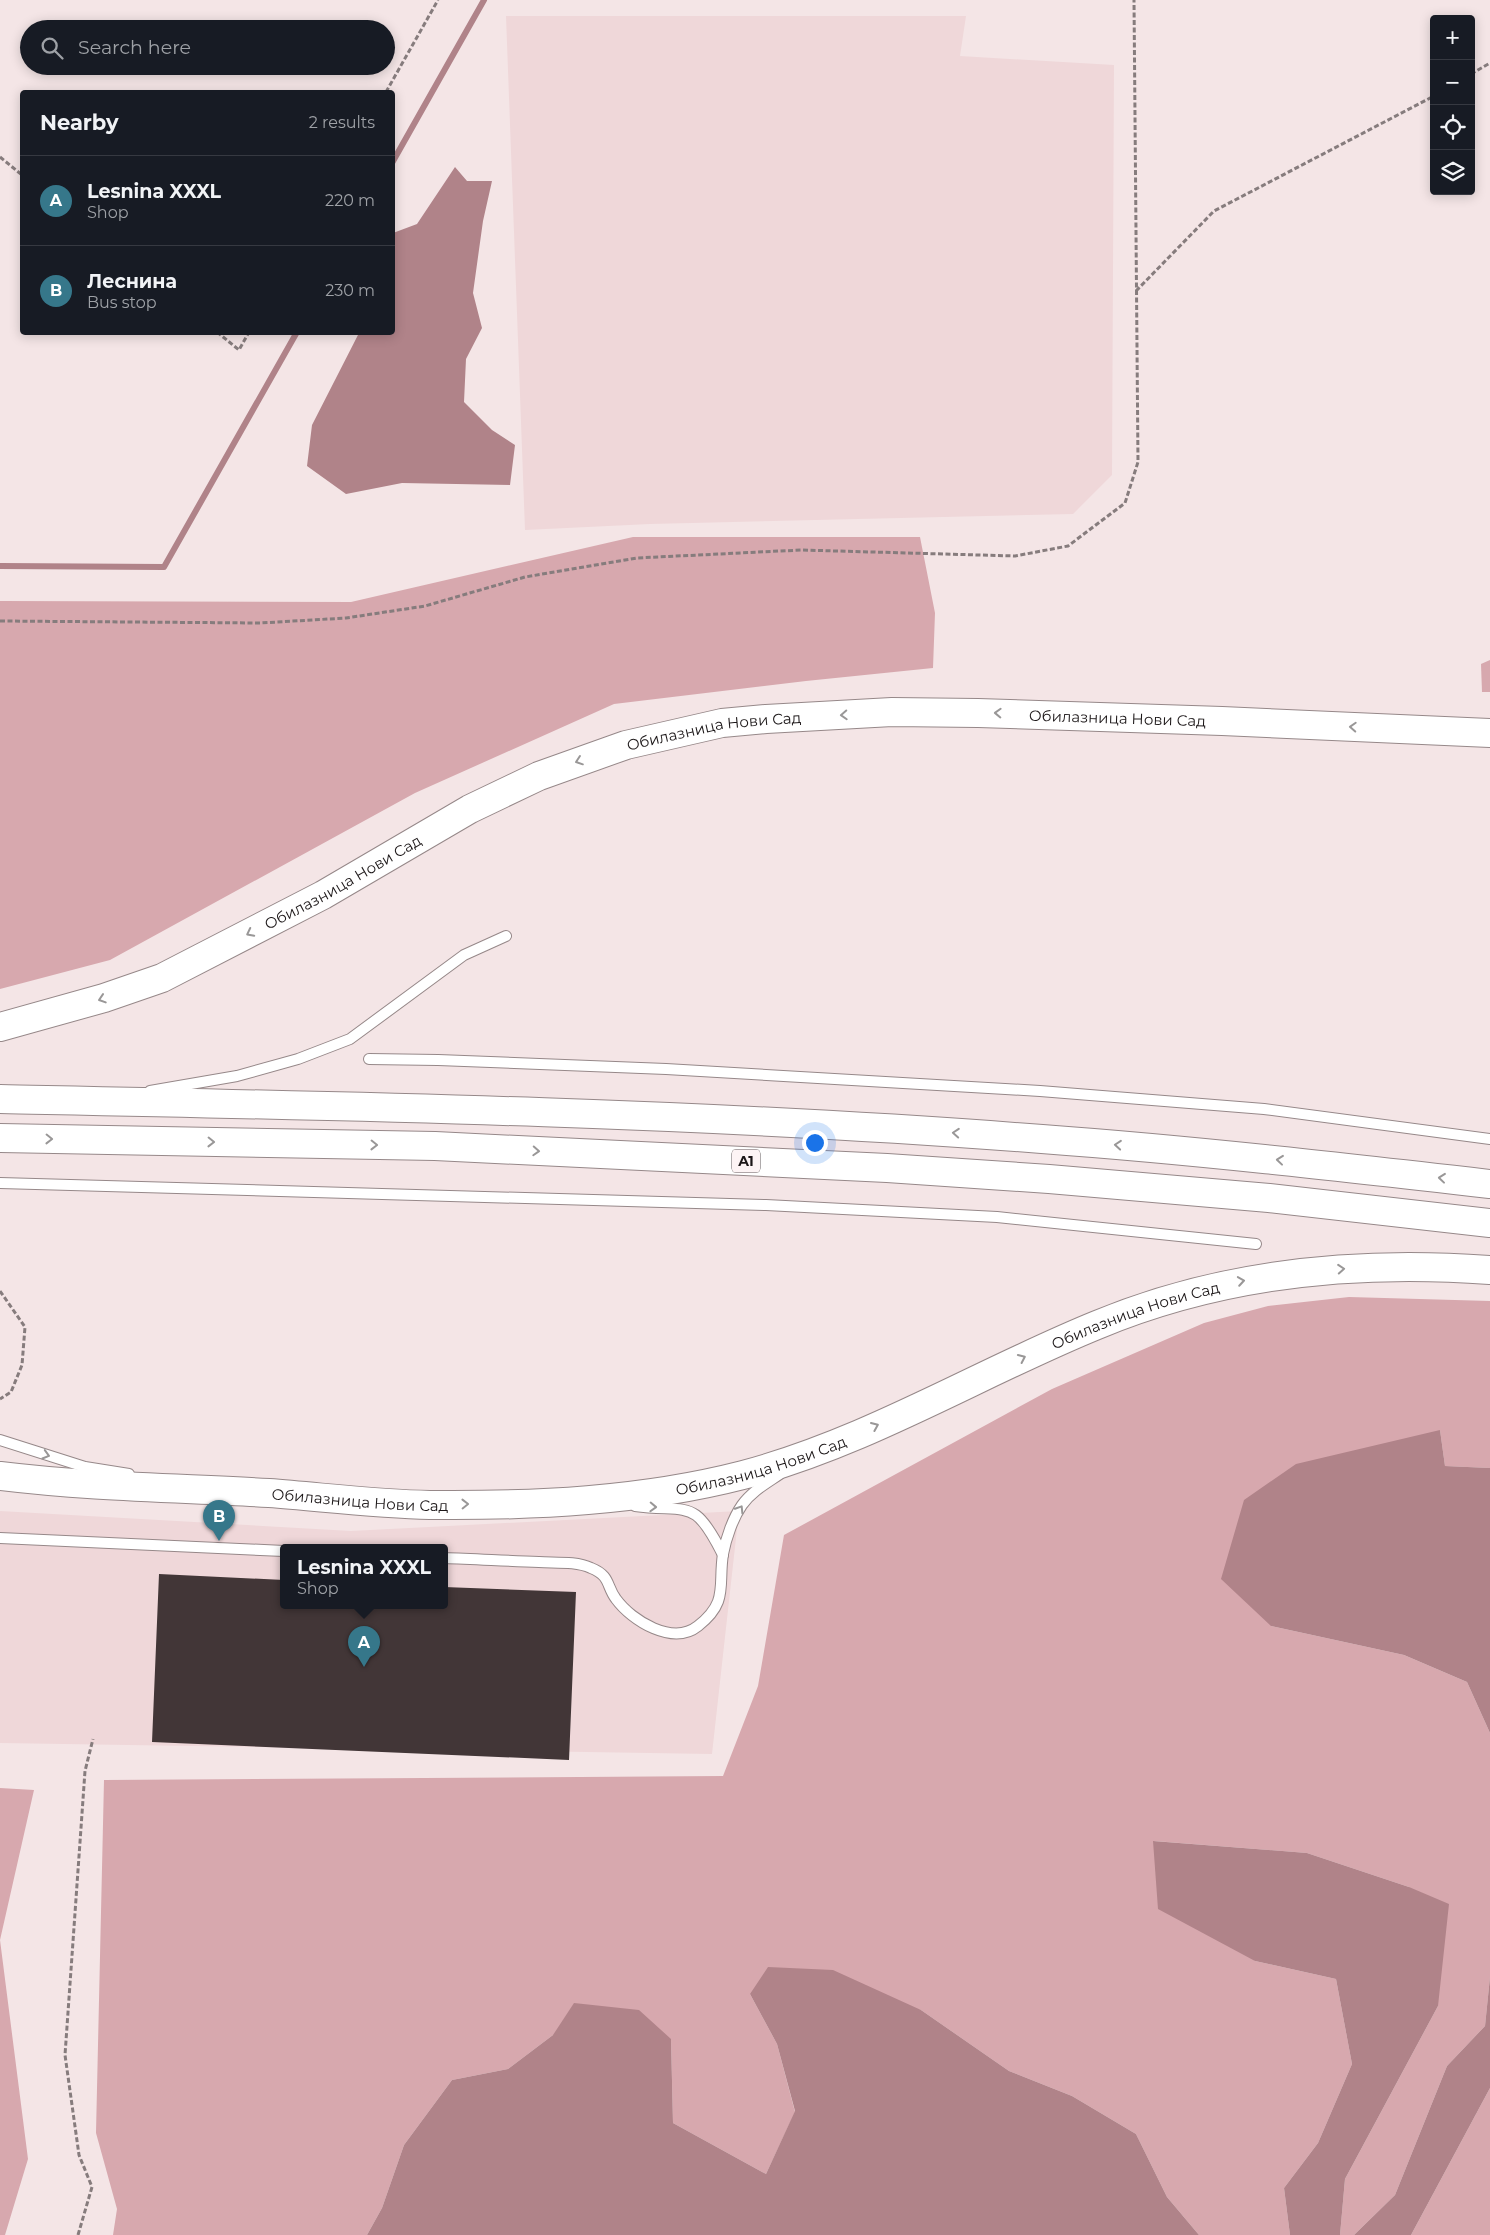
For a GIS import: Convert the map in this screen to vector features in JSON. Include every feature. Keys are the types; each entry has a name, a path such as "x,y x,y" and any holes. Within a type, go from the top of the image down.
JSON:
{"main road":[{"name":"Обилазница Нови Сад","path":"0,1027 104,998 162,978 324,895 470,809 502,793 577,761 671,734 722,723 892,712 978,713 1402,729 1481,738"},
{"path":"0,1099 439,1108 887,1129 1041,1139 1265,1158 1490,1184"},
{"name":"A1","path":"0,1138 435,1146 886,1168 1049,1179 1269,1198 1490,1223"},
{"name":"Обилазница Нови Сад","path":"0,1476 428,1505 534,1502 606,1497 694,1486 746,1474 797,1458 915,1409 1100,1324 1164,1301 1226,1284 1293,1273 1380,1266 1490,1270"}],"lane":[{"path":"90,1101 238,1076 298,1059 350,1039 464,955 506,936"},
{"path":"369,1059 656,1068 1040,1091 1264,1109 1490,1139"},
{"path":"0,1183 766,1205 997,1217 1256,1244"},
{"path":"0,1440 85,1467 259,1493"},
{"path":"448,1558 552,1563 591,1567 610,1582 614,1597 631,1615 649,1626 672,1633 685,1633 695,1628 713,1610 719,1598 722,1583 723,1554 736,1515 743,1504 752,1494 789,1468 797,1458"},
{"path":"606,1497 621,1505 676,1508 692,1512 704,1520 723,1554"},
{"path":"0,1538 280,1551"}],"path":[{"path":"387,90 438,0"},
{"path":"0,622 260,623 346,618 425,606 525,577 637,558 800,550 1015,556 1068,546 1125,503 1138,462 1135,292 1134,0"},
{"path":"1475,72 1490,63"},
{"path":"1135,292 1214,211 1430,98"},
{"path":"0,157 20,173"},
{"path":"221,335 239,350 247,335"},
{"path":"0,1292 25,1327 22,1365 11,1392 0,1399"},
{"path":"78,2235 92,2188 78,2155 66,2055 85,1771 93,1739"}],"shaded area":[{"path":"506,16 966,16 960,56 1114,65 1112,475 1073,514 650,524 525,530"},
{"path":"455,167 467,181 492,181 483,221 473,293 482,328 466,359 464,402 492,430 515,445 510,485 402,483 346,494 307,466 312,425 358,335 395,335 395,232 417,224"},
{"path":"633,537 920,537 935,613 933,668 614,704 415,793 110,960 0,989 0,601 351,602"},
{"path":"1490,660 1490,692 1482,692 1481,664"},
{"path":"1349,1297 1490,1301 1490,1468 1445,1466 1440,1430 1271,1626 1404,1655 1467,1682 1490,1733 1490,1977 1485,2026 1447,2066 1395,2195 1354,2235 1340,2235 1345,2179 1438,2006 1409,1887 1307,1853 1154,1841 1255,1961 1336,1979 1352,2064 1318,2143 1284,2188 1290,2235 1199,2235 1167,2197 1136,2134 1072,2096 1009,2071 921,2010 750,1994 777,2044 795,2112 766,2174 673,2123 671,2039 553,2035 508,2069 452,2080 404,2145 382,2208 367,2235 113,2235 117,2209 96,2133 104,1780 723,1776 758,1686 784,1535 1052,1389 1204,1323 1268,1306"},
{"path":"1440,1430 1445,1466 1490,1468 1490,1733 1467,1682 1404,1655 1271,1626 1221,1579 1244,1500 1296,1464"},
{"path":"0,1511 351,1531 739,1511 712,1754 0,1743"},
{"path":"0,1788 34,1790 0,1940"},
{"path":"1153,1841 1307,1853 1409,1887 1449,1904 1438,2006 1345,2179 1340,2235 1290,2235 1284,2188 1318,2143 1352,2064 1336,1979 1255,1961 1158,1909"},
{"path":"0,1940 28,2159 5,2235 0,2235"},
{"path":"768,1967 833,1970 921,2010 1009,2071 1072,2096 1136,2134 1167,2197 1199,2235 367,2235 382,2208 404,2145 452,2080 508,2069 553,2035 574,2003 639,2010 671,2039 673,2123 766,2174 795,2111 777,2044 750,1994"},
{"path":"1490,1977 1490,2088 1411,2235 1354,2235 1395,2195 1447,2066 1485,2026"},
{"path":"1490,2088 1490,2235 1411,2235"}],"building":[{"path":"159,1574 280,1580 280,1609 448,1609 448,1587 576,1592 569,1760 152,1742"}],"waterway":[{"path":"395,158 484,0"},
{"path":"0,566 164,567 295,335"}],"place":[{"name":"Леснина","path":"219,1541"},
{"name":"Lesnina XXXL","path":"364,1667"}]}
